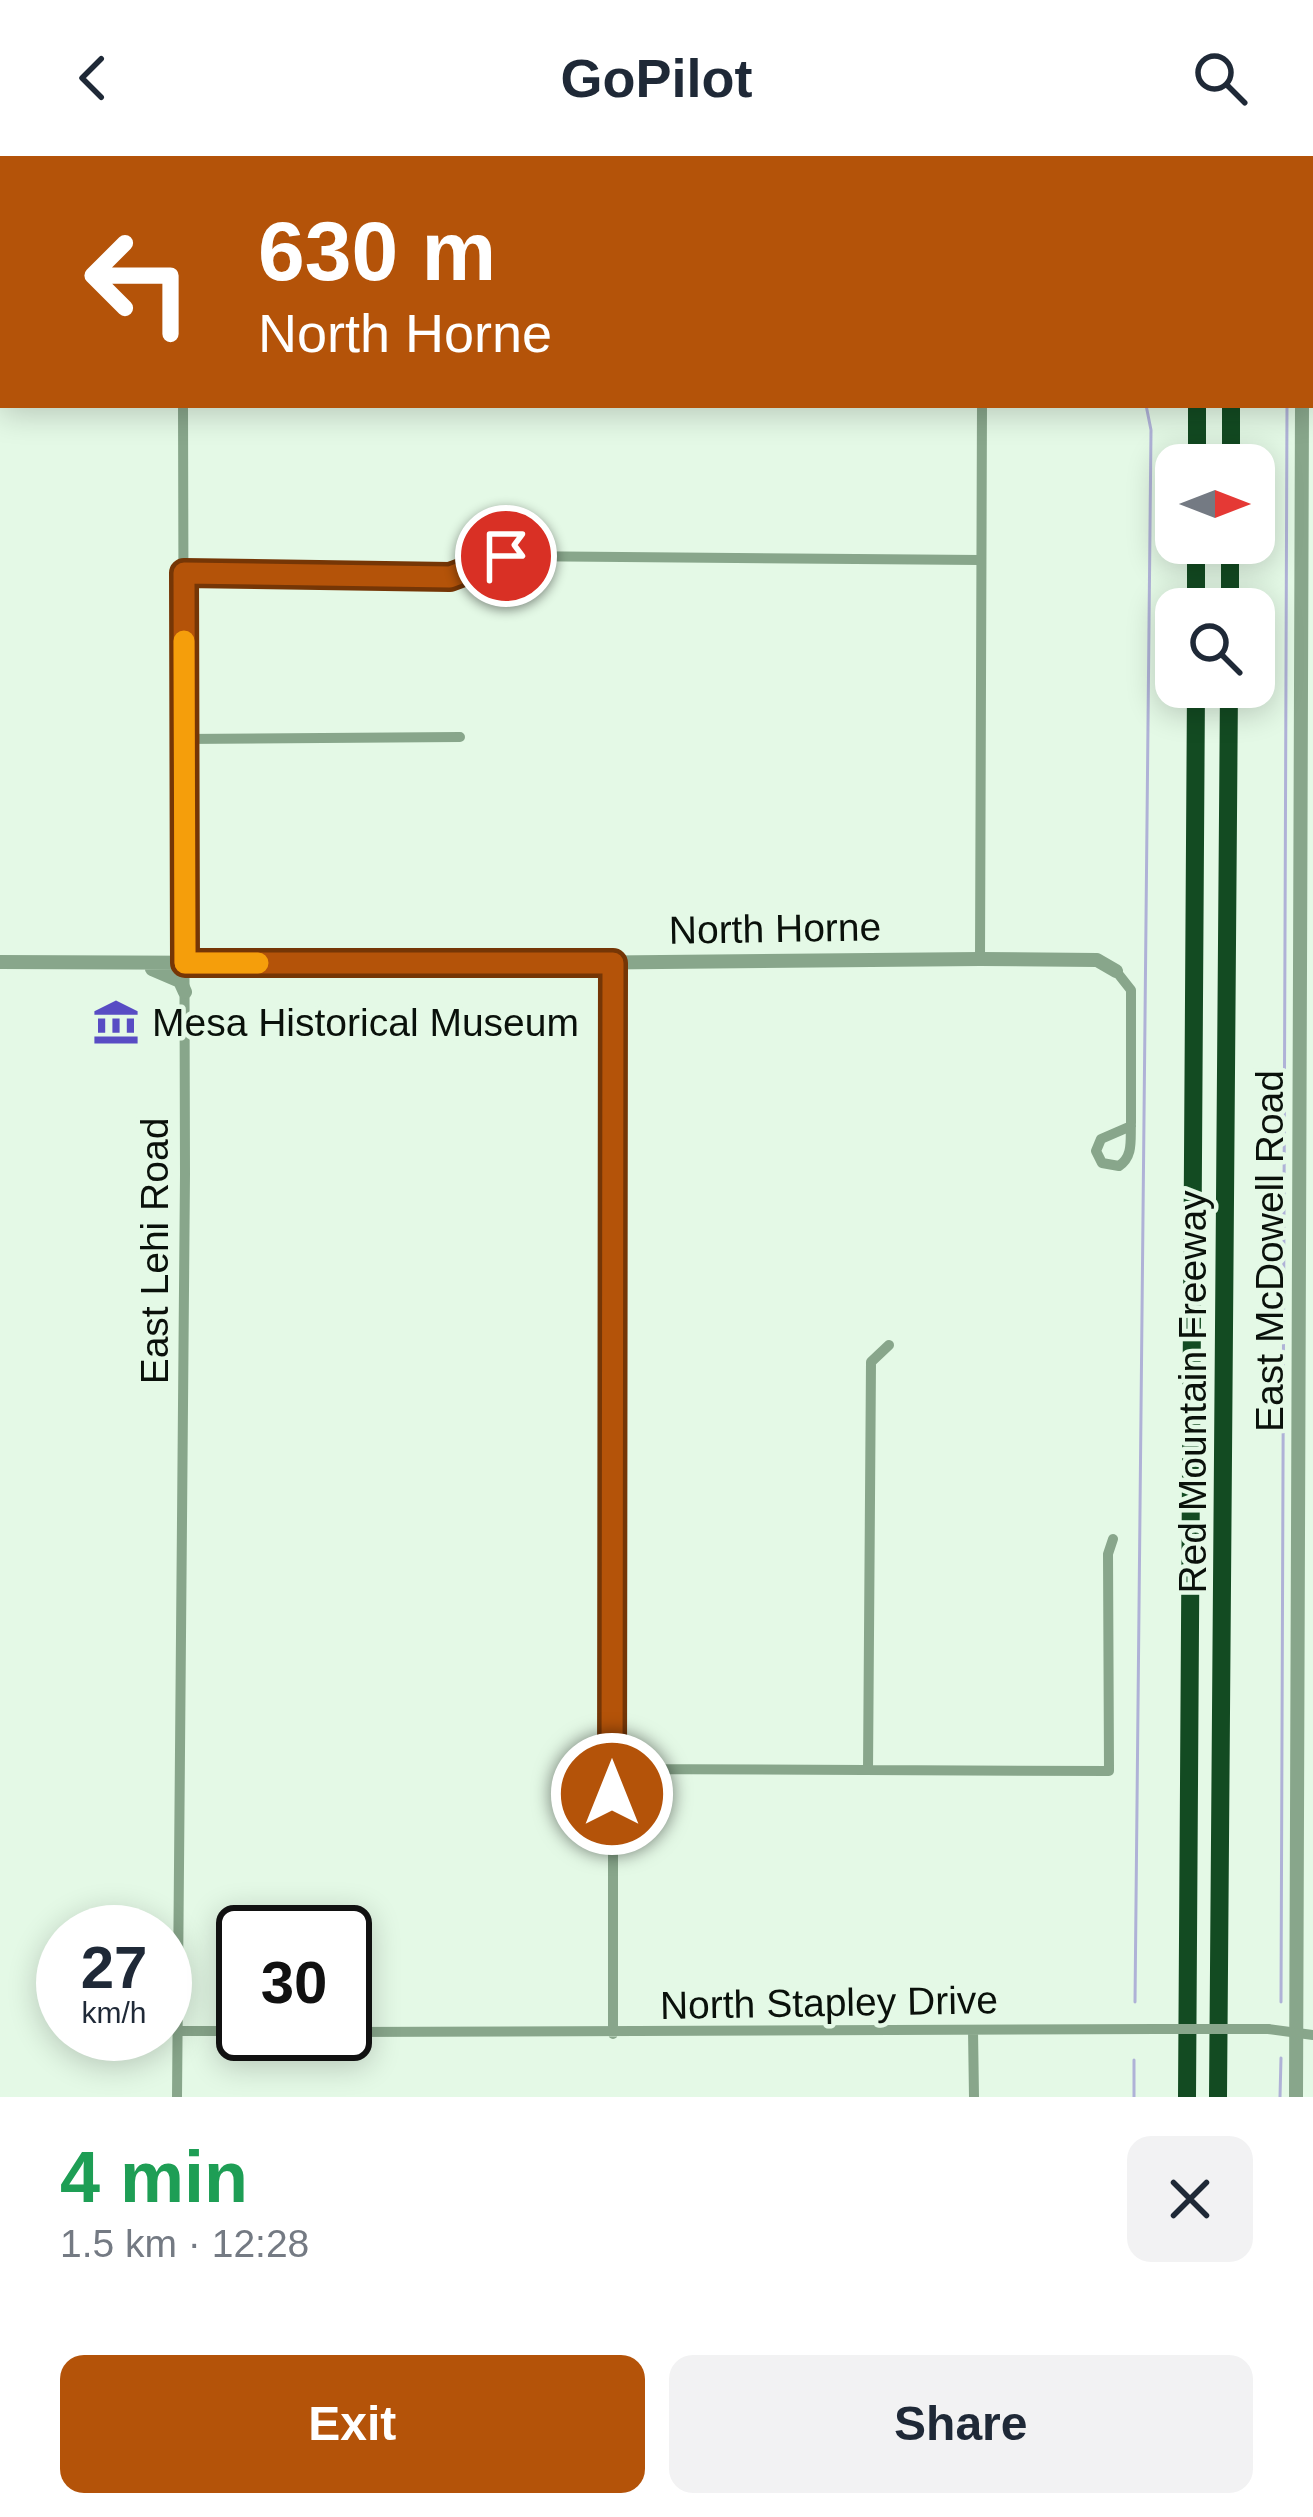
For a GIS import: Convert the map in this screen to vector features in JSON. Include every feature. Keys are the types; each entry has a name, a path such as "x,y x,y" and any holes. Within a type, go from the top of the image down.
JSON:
{"highway":[{"path":"1197,408 1197,444"},
{"path":"1231,408 1231,444"},
{"name":"Red Mountain Freeway","path":"1187,2097 1196,708"},
{"name":"Red Mountain Freeway","path":"1218,2097 1229,708"}],"street":[{"name":"East Lehi Road","path":"180,1905 185,992 182,408"},
{"path":"980,958 982,408"},
{"name":"East McDowell Road","path":"1296,2097 1305,2034 1308,977 1302,408"},
{"path":"184,573 450,577 506,556 980,560"},
{"path":"184,739 460,737"},
{"name":"North Horne","path":"0,962 980,958 1097,961 1116,971"},
{"path":"117,963 166,974 180,981 185,992"},
{"path":"613,963 614,2034"},
{"path":"1116,971 1131,990 1131,1126"},
{"path":"868,1770 871,1362 889,1345"},
{"path":"612,1769 1109,1772 1108,1554 1113,1539"},
{"name":"North Stapley Drive","path":"372,2032 1268,2029 1305,2034"},
{"path":"973,2030 974,2097"},
{"name":"East Lehi Road","path":"178,2097 179,2061"}],"waterway":[{"path":"1135,2002 1151,430 1147,408"},
{"path":"1281,2002 1287,408"},
{"path":"1280,2097 1281,2058"},
{"path":"1134,2060 1134,2097"}],"slow traffic":[{"path":"184,641 185,963 258,963"}],"place":[{"name":"Mesa Historical Museum","path":"116,1022"}],"route":[{"path":"506,556 450,577 184,573 185,963 613,963 612,1794"}]}
